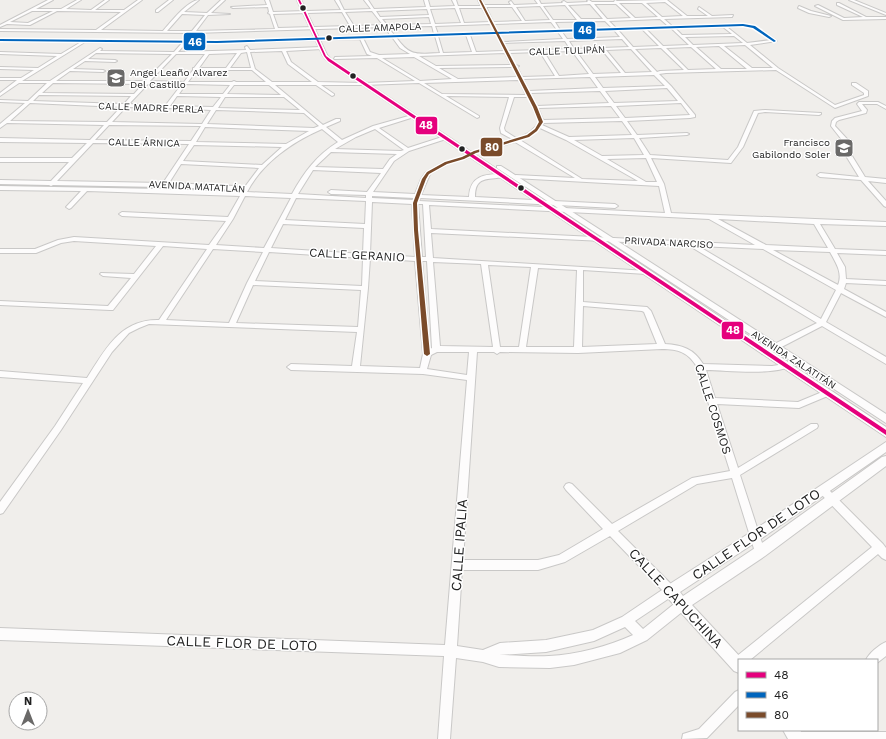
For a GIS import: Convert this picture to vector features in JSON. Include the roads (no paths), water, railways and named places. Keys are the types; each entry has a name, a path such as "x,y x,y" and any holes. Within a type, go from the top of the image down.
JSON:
{"street":[{"path":"0,26 51,0"},
{"path":"62,10 79,0"},
{"path":"91,10 107,0"},
{"path":"0,95 38,69 84,41 140,0"},
{"path":"157,11 171,0"},
{"path":"164,32 181,13 197,0"},
{"path":"47,188 175,53 194,32 207,14 223,0"},
{"path":"267,0 270,13 277,30"},
{"name":"AVENIDA ZALATITÁN","path":"299,0 315,17"},
{"path":"337,0 353,28"},
{"path":"366,0 401,47 437,67 458,81"},
{"path":"426,0 442,55"},
{"path":"454,0 463,24"},
{"path":"480,0 516,66 543,125 645,183"},
{"path":"483,0 484,6"},
{"path":"509,0 524,22"},
{"path":"537,0 613,104 648,156 661,184 667,212"},
{"path":"562,0 580,21"},
{"path":"270,13 309,9 374,9 401,6 429,8 665,0 686,18"},
{"path":"851,0 886,14"},
{"path":"616,1 634,19"},
{"path":"642,1 719,70"},
{"path":"423,371 427,354 416,230 417,199 424,178 428,173 446,163 531,137 543,125 693,116 669,87 589,2"},
{"path":"838,4 865,18"},
{"path":"233,7 268,6"},
{"path":"817,6 841,19"},
{"path":"800,7 810,12 841,19 886,18"},
{"path":"699,8 723,25 777,69 835,107 845,110 850,116"},
{"name":"AVENIDA ZALATITÁN","path":"309,9 317,27 321,48 329,60 541,202 565,209 886,419"},
{"path":"32,10 125,11"},
{"path":"6,23 29,24 56,11"},
{"path":"181,13 228,14"},
{"path":"380,18 431,16"},
{"name":"CALLE AMAPOLA","path":"0,30 194,32 243,29 277,30 317,27 353,28 732,16"},
{"path":"0,127 52,81 111,42 132,25"},
{"path":"0,40 111,42 247,41 723,25"},
{"name":"CALLE TULIPÁN","path":"335,58 367,55 417,56 747,44 775,41 750,25 723,25"},
{"path":"643,28 688,72"},
{"path":"243,29 253,69 302,112 341,142"},
{"path":"498,33 505,42 508,52"},
{"path":"468,34 474,53"},
{"path":"682,36 735,35"},
{"path":"361,37 367,55"},
{"name":"AVENIDA ZALATITÁN","path":"320,38 335,58 376,83 471,155 516,177 594,238 886,433"},
{"path":"505,42 623,38"},
{"path":"720,45 750,69"},
{"path":"96,52 175,53 321,48"},
{"path":"603,49 623,73"},
{"path":"284,50 289,63 332,95"},
{"path":"227,69 240,51"},
{"path":"541,51 557,76"},
{"path":"162,112 208,52"},
{"path":"0,53 61,55"},
{"path":"378,56 439,95 477,117"},
{"path":"84,60 115,61"},
{"path":"437,67 516,66"},
{"path":"0,68 38,69"},
{"path":"194,69 253,69"},
{"path":"522,78 777,69"},
{"path":"69,70 103,71"},
{"path":"0,79 20,81 363,84 623,73 656,73"},
{"path":"161,191 214,108 233,83"},
{"path":"835,107 866,96 866,92 854,84"},
{"path":"439,95 512,96 669,87"},
{"path":"38,94 136,95"},
{"path":"529,94 539,107 543,125"},
{"path":"175,95 284,96"},
{"path":"512,96 502,130 516,141 581,180"},
{"name":"CALLE MADRE PERLA","path":"0,101 302,112"},
{"path":"539,107 682,102"},
{"path":"886,108 878,103 861,103 859,104 865,110 864,112 837,119 834,121 833,126 845,140 846,151 863,179 886,205"},
{"path":"601,158 648,156 731,162 756,112 765,111 820,114"},
{"path":"231,326 265,251 311,168 341,142 375,127 412,116"},
{"path":"161,322 230,219 244,191 264,167 277,153 288,146 315,130 338,120"},
{"path":"5,122 204,125 315,130"},
{"path":"375,127 404,152"},
{"path":"568,139 687,134"},
{"path":"356,369 365,288 368,197 383,171 392,160 404,152 444,138"},
{"name":"CALLE ÁRNICA","path":"0,140 288,146"},
{"path":"331,150 404,152"},
{"path":"0,160 72,160"},
{"path":"180,162 264,167"},
{"path":"311,168 383,171"},
{"path":"820,175 886,181"},
{"path":"472,199 474,185 477,182 488,177 502,176"},
{"path":"516,177 661,184"},
{"name":"AVENIDA MATATLÁN","path":"0,182 165,184 244,191"},
{"name":"AVENIDA MATATLÁN","path":"0,188 244,191 417,199"},
{"path":"69,207 86,189"},
{"path":"417,199 472,199 541,202"},
{"path":"417,199 426,203 553,206 816,222 886,224"},
{"path":"426,203 436,349 427,354"},
{"path":"565,209 667,212"},
{"path":"122,214 230,219"},
{"path":"708,216 886,315"},
{"path":"280,222 367,226"},
{"path":"765,352 822,323 840,289 843,281 842,267 816,222"},
{"name":"PRIVADA NARCISO","path":"428,231 886,253"},
{"name":"CALLE GERANIO","path":"0,251 36,251 68,239 646,272"},
{"path":"689,243 886,361"},
{"path":"0,303 110,308 161,244"},
{"path":"484,262 497,351"},
{"path":"522,350 535,265"},
{"path":"578,350 580,268"},
{"path":"103,274 135,276"},
{"path":"843,281 886,283"},
{"path":"250,283 365,288"},
{"path":"579,304 644,309 647,311 662,346"},
{"path":"0,510 58,428 117,340 131,327 149,322 161,322 361,330"},
{"name":"CALLE COSMOS","path":"436,349 497,351 578,350 662,346 688,350 696,357 701,367 760,552"},
{"name":"CALLE IPALIA","path":"444,739 473,350"},
{"path":"701,367 772,368 787,366 796,360"},
{"path":"291,367 423,371 471,378"},
{"path":"0,374 89,381"},
{"path":"712,402 799,405 827,393"},
{"path":"457,565 538,565 561,559 696,481 735,474 814,426"},
{"name":"CALLE FLOR DE LOTO","path":"483,656 500,649 546,646 573,642 594,636 626,621 670,590 755,536 886,446"},
{"name":"CALLE FLOR DE LOTO","path":"0,634 451,651 483,656 499,661 522,662 574,659 620,647 644,636 682,604 760,552 886,460"},
{"name":"CALLE CAPUCHINA","path":"569,487 613,530 738,662"},
{"path":"744,659 882,551 823,490"},
{"path":"626,621 644,636"},
{"path":"520,648 522,662"},
{"path":"873,659 886,648"},
{"path":"688,739 704,736 738,697"},
{"path":"797,739 886,738"}],"place":[{"name":"Angel Leaño Alvarez Del Castillo","path":"116,78"},
{"name":"Francisco Gabilondo Soler","path":"844,148"}]}
